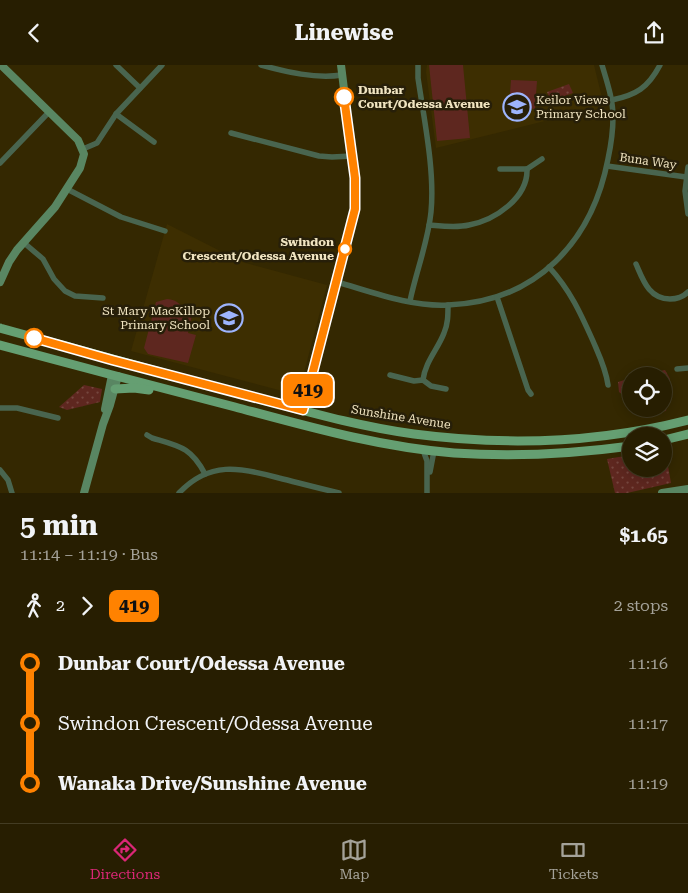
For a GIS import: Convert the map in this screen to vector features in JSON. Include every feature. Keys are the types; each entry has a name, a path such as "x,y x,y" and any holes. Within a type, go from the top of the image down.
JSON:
{"main road":[{"name":"Sunshine Avenue","path":"0,328 118,362 303,410 376,428 413,434 466,439 536,441 617,435 688,420"},
{"path":"0,345 299,424 367,440 423,450 486,455 535,455 622,447"},
{"path":"115,376 118,362"},
{"path":"115,389 138,388 157,392 184,394"},
{"path":"299,424 303,410"},
{"path":"376,428 428,441 434,451"},
{"path":"672,438 688,434"}],"street":[{"path":"116,65 140,88"},
{"path":"83,149 97,143 116,114 162,65"},
{"path":"261,65 310,76 342,75"},
{"path":"303,410 355,209 356,186 341,65"},
{"path":"410,301 429,225 432,189 418,65"},
{"path":"337,283 410,301 448,305 497,297 535,279 570,246 590,217 600,194 613,128 612,100 602,65"},
{"path":"612,100 638,91 651,80 660,65"},
{"path":"0,280 9,262 67,189 82,165 84,156 83,149 77,139 2,69"},
{"path":"0,163 49,112"},
{"path":"116,114 154,142"},
{"path":"231,133 319,156 352,156"},
{"path":"500,169 527,169 542,159"},
{"name":"Buna Way","path":"607,166 686,177"},
{"path":"688,167 686,177 688,214"},
{"path":"429,225 447,227 468,225 497,214 513,201 520,192 527,179 527,169"},
{"path":"67,189 120,217 165,231"},
{"path":"24,242 44,259 54,279 65,291 75,296 103,298"},
{"path":"636,264 645,283 656,296 672,299 680,298 688,292"},
{"path":"549,267 575,301 604,367 606,386 615,388"},
{"path":"497,297 528,393"},
{"path":"423,380 428,364 444,332 448,305"},
{"path":"677,369 688,368"},
{"path":"390,375 414,381 423,380 431,386 448,389"},
{"path":"103,423 115,389 115,376"},
{"path":"84,493 115,376"},
{"path":"0,408 16,408 58,418"},
{"path":"149,439 185,449 194,456 204,474"},
{"path":"423,450 428,461 427,493"},
{"path":"428,476 434,451"},
{"path":"179,493 204,474 227,469 242,469 338,493"},
{"path":"0,470 8,480 12,493"},
{"path":"662,493 688,489"}],"shaded area":[{"name":"Keilor Views Primary School","path":"427,65 594,65 605,110 577,113 436,148 426,72"},
{"path":"429,65 463,65 470,138 437,141"},
{"path":"511,80 537,81 535,109 509,107"},
{"path":"569,84 573,93 551,101 547,92"},
{"name":"St Mary MacKillop Primary School","path":"167,224 242,262 327,285 300,388 290,393 131,351"},
{"path":"167,299 175,301 193,311 188,333 196,335 188,363 148,354 144,348 156,302"},
{"path":"622,381 622,394 619,392 618,382"},
{"path":"84,385 102,389 100,402 67,410 59,407"},
{"path":"622,456 622,477 670,477 671,483 627,493 615,493 607,459"}],"bus line":[{"name":"419","path":"34,338 303,410 355,209 355,178 344,97"}],"place":[{"name":"Dunbar Court/Odessa Avenue","path":"344,97"},
{"name":"Keilor Views Primary School","path":"517,107"},
{"name":"Swindon Crescent/Odessa Avenue","path":"345,249"},
{"name":"St Mary MacKillop Primary School","path":"229,318"}]}
